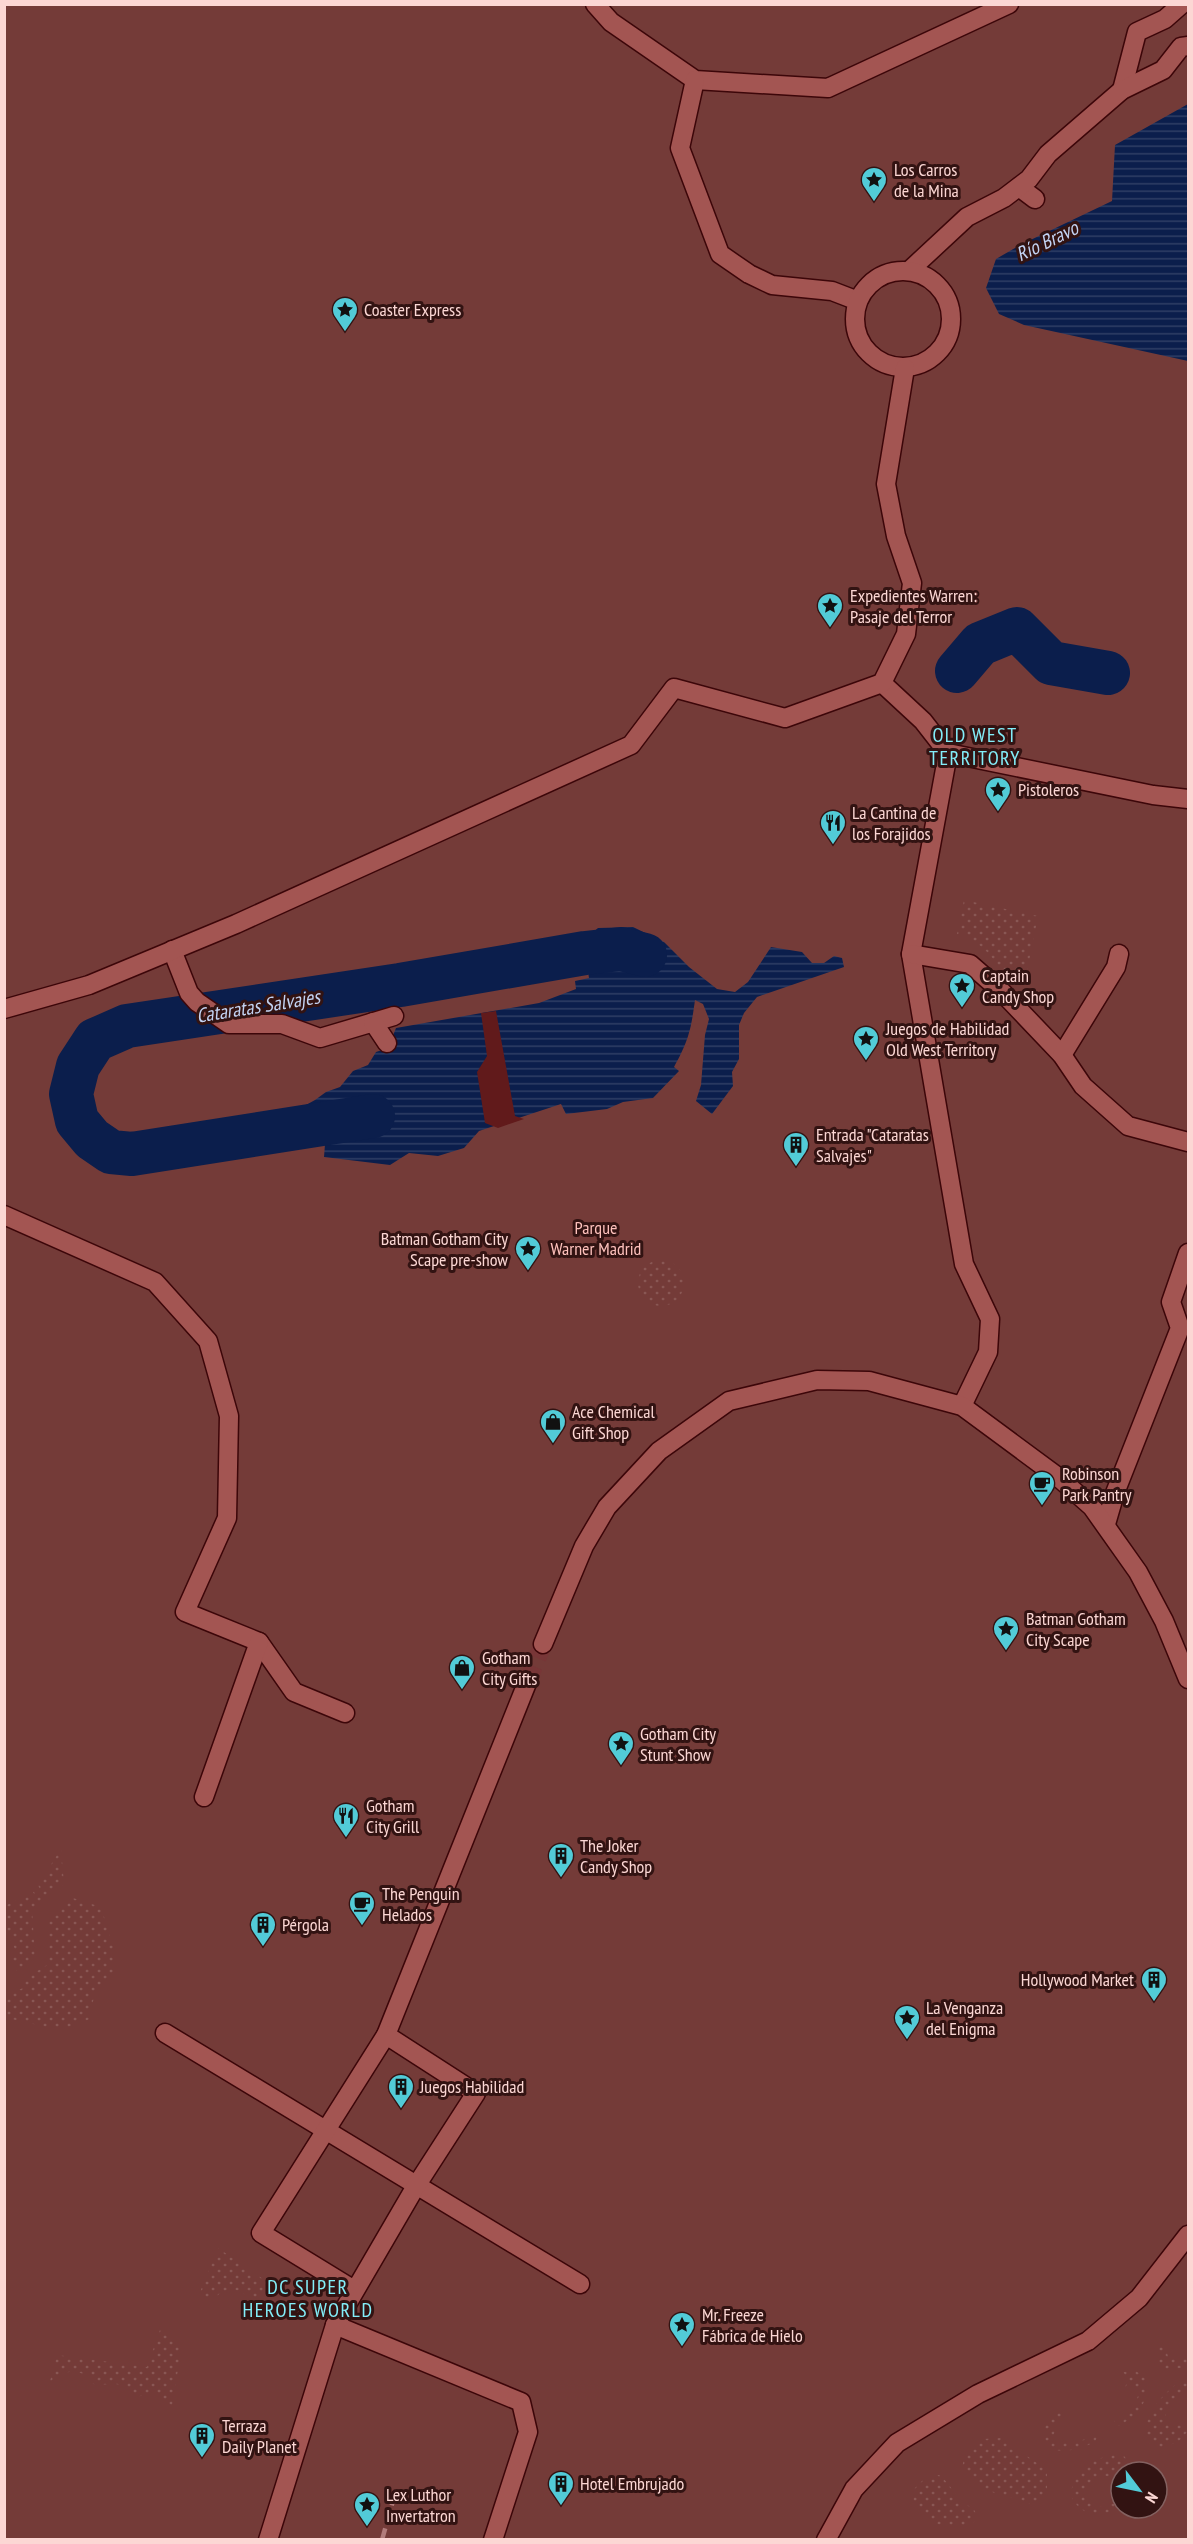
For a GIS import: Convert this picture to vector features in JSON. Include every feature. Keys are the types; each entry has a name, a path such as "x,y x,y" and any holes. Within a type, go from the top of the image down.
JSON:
{"street":[{"path":"594,4 611,22 695,80 828,88 1009,4"},
{"path":"910,270 967,216 1004,198 1019,187 1029,179 1048,154 1107,113 1122,90 1137,32 1165,19 1182,4"},
{"path":"1122,90 1163,70 1186,50 1165,19"},
{"path":"695,80 680,148 720,254 749,274 772,285 832,291 858,301"},
{"path":"1019,187 1035,199"},
{"path":"910,270 938,285 947,298 951,313 950,329 945,344 934,356 921,364 905,368 890,366 875,359 864,347 856,332 855,317 858,301 867,287 879,277 894,271 910,270"},
{"path":"4,1009 88,985 236,924 631,745 674,688 785,718 882,682 906,634 912,583 896,536 886,484 905,368"},
{"path":"882,682 923,721 948,753 1153,795 1188,799"},
{"path":"948,753 911,954 964,1264 990,1319 988,1352 962,1406"},
{"path":"172,950 189,993 197,1002 229,1024 282,1024 320,1038 394,1016"},
{"path":"911,954 970,964 1002,992 1062,1055 1083,1086 1128,1126 1188,1142"},
{"path":"1062,1055 1116,967 1119,954"},
{"path":"373,1022 387,1043"},
{"path":"4,1215 155,1282 208,1341 229,1416 226,1518 185,1612 259,1642 294,1692 345,1713"},
{"path":"1106,1524 1115,1493 1184,1327 1171,1302 1188,1253"},
{"path":"543,1644 584,1546 607,1507 659,1451 729,1401 817,1380 869,1381 962,1406 1058,1477 1092,1507 1138,1572 1164,1621 1188,1679"},
{"path":"204,1797 259,1642"},
{"path":"354,2290 261,2233 386,2035 527,1683"},
{"path":"165,2033 580,2284"},
{"path":"268,2540 335,2325 416,2186 476,2093 386,2035"},
{"path":"826,2540 854,2488 897,2443 978,2394 1088,2341 1140,2298 1188,2235"},
{"path":"335,2325 521,2402 528,2432 493,2540"}],"green space":[{"name":"Parque Warner Madrid","path":"5,5 1188,5 1188,2539 5,2540"},
{"path":"964,900 1038,916 1026,976 1005,971 980,946 957,934"},
{"path":"661,1260 677,1267 684,1283 677,1299 661,1306 645,1299 638,1283 645,1267"},
{"path":"61,1849 64,1884 32,1909 35,1959 17,1971 11,1961 15,1949 5,1928 5,1906 29,1894 33,1901 37,1899 33,1892 40,1889 38,1885"},
{"path":"73,1898 101,1907 114,1950 114,1977 96,1995 90,2019 60,2030 7,2018 5,1989 8,1995 25,1987 23,1980 47,1965 49,1915"},
{"path":"218,2248 273,2286 274,2300 263,2297 253,2301 235,2290 226,2291 216,2297 198,2297"},
{"path":"160,2330 182,2345 172,2406 156,2394 133,2397 120,2385 93,2384 87,2375 74,2371 59,2374 48,2389 57,2355 147,2367"},
{"path":"1160,2341 1168,2346 1169,2360 1188,2356 1188,2365 1183,2368 1163,2369 1157,2356"},
{"path":"1136,2371 1147,2380 1146,2396 1141,2408 1119,2426 1114,2423 1115,2420 1131,2408 1140,2390 1135,2386 1125,2387 1129,2379 1123,2372"},
{"path":"1188,2376 1188,2385 1166,2411 1166,2422 1188,2426 1188,2431 1178,2442 1160,2448 1147,2442 1147,2422 1151,2413 1164,2395"},
{"path":"1060,2410 1065,2418 1057,2426 1053,2436 1057,2441 1078,2442 1094,2435 1097,2437 1095,2442 1070,2450 1045,2447 1043,2435 1045,2426"},
{"path":"1001,2438 1047,2470 1047,2490 1038,2503 1030,2504 1017,2498 1001,2496 977,2485 962,2469 965,2452 983,2439"},
{"path":"1110,2455 1124,2456 1127,2460 1109,2460 1109,2476 1100,2475 1090,2482 1086,2493 1092,2503 1102,2507 1109,2505 1109,2512 1098,2514 1080,2508 1070,2494 1080,2473 1095,2461"},
{"path":"939,2475 962,2501 973,2508 978,2517 972,2524 940,2525 928,2519 914,2507 913,2490 925,2478"}],"water":[{"name":"Río Bravo","path":"1188,104 1188,361 1024,325 999,314 986,288 996,259 1112,201 1115,145"},
{"path":"633,927 664,942 689,967 717,989 735,992 748,982 771,947 802,952 812,963 824,963 834,956 842,958 844,967 757,997 744,1013 739,1025 739,1059 732,1072 733,1086 712,1114 696,1101 701,1085 705,1035 709,1019 703,1004 695,1000 689,1034 674,1067 679,1071 653,1098 623,1102 607,1109 566,1114 561,1104 479,1131 464,1148 438,1156 409,1153 390,1165 324,1157 325,1144 315,1131 314,1117 300,1119 295,1111 326,1092 340,1087 353,1071 368,1065 376,1052 388,1048 396,1028 539,1003 576,989 575,981 589,978 584,946 576,947 598,928"}],"pier":[{"path":"496,1011 515,1116 524,1119 498,1128 485,1123 477,1072 487,1056 481,1013"}],"waterway":[{"path":"957,671 980,644 1017,629 1051,663 1108,673"},
{"name":"Cataratas Salvajes","path":"373,1116 132,1154 111,1152 92,1139 77,1121 71,1094 78,1066 95,1040 127,1026 400,985 585,953 621,949 645,955"}],"tunnel":[{"path":"527,1683 543,1644"}],"railway":[{"path":"382,2540 394,2497"}],"place":[{"name":"Los Carros de la Mina","path":"874,203"},
{"name":"Coaster Express","path":"345,333"},
{"name":"Expedientes Warren: Pasaje del Terror","path":"830,629"},
{"name":"Pistoleros","path":"998,813"},
{"name":"La Cantina de los Forajidos","path":"833,846"},
{"name":"Captain Candy Shop","path":"962,1009"},
{"name":"Juegos de Habilidad Old West Territory","path":"866,1062"},
{"name":"Entrada \"Cataratas Salvajes\"","path":"796,1168"},
{"name":"Batman Gotham City Scape pre-show","path":"528,1272"},
{"name":"Ace Chemical Gift Shop","path":"553,1445"},
{"name":"Robinson Park Pantry","path":"1042,1507"},
{"name":"Batman Gotham City Scape","path":"1006,1652"},
{"name":"Gotham City Gifts","path":"462,1691"},
{"name":"Gotham City Stunt Show","path":"621,1767"},
{"name":"Gotham City Grill","path":"346,1839"},
{"name":"The Joker Candy Shop","path":"561,1879"},
{"name":"The Penguin Helados","path":"362,1927"},
{"name":"Pérgola","path":"263,1948"},
{"name":"Hollywood Market","path":"1154,2003"},
{"name":"La Venganza del Enigma","path":"907,2041"},
{"name":"Juegos Habilidad","path":"401,2110"},
{"name":"Mr. Freeze Fábrica de Hielo","path":"682,2348"},
{"name":"Terraza Daily Planet","path":"202,2459"},
{"name":"Hotel Embrujado","path":"561,2507"},
{"name":"Lex Luthor Invertatron","path":"367,2528"}],"district":[{"name":"OLD WEST TERRITORY","path":"975,746"},
{"name":"DC SUPER HEROES WORLD","path":"308,2298"}]}
